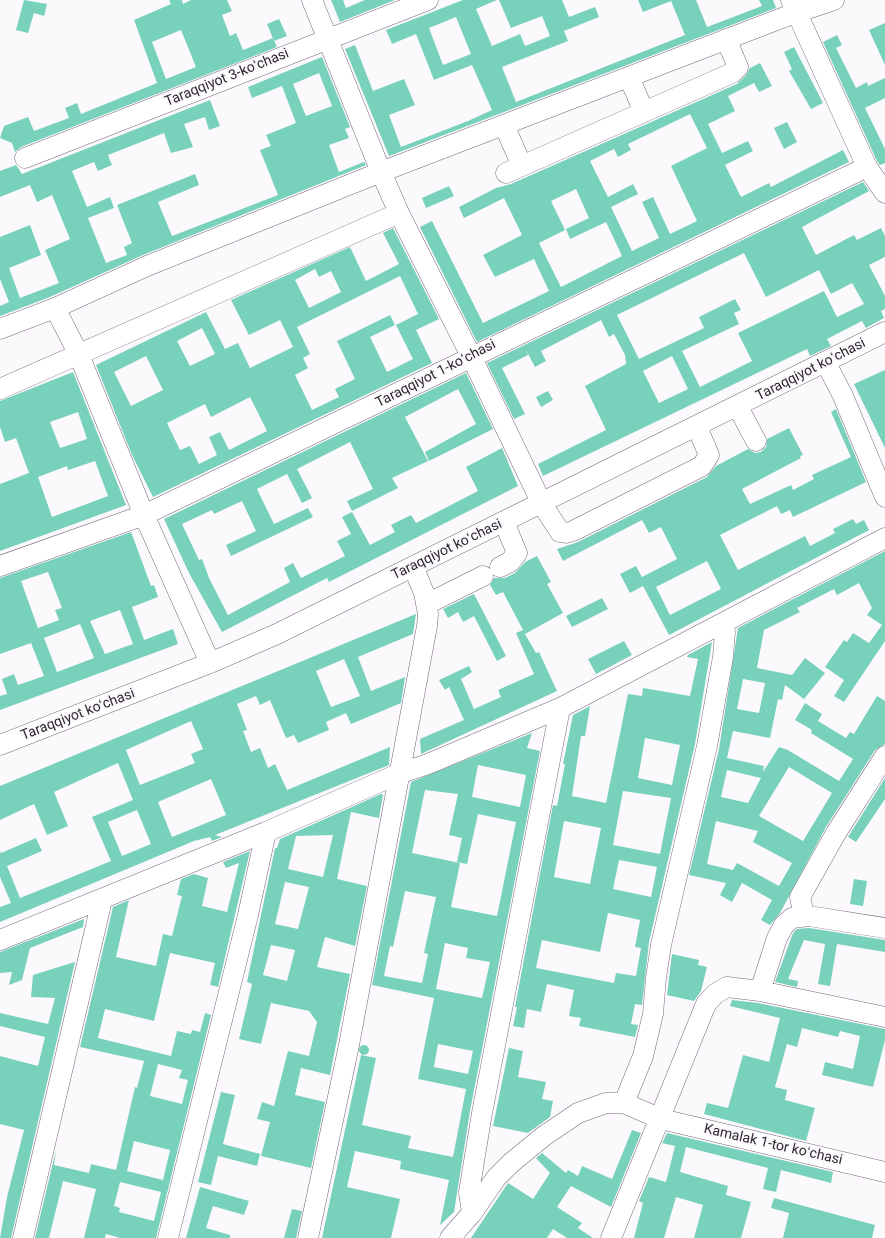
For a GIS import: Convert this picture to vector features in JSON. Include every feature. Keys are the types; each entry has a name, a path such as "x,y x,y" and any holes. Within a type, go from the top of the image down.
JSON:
{"street":[{"path":"312,0 380,172 399,213 471,356 542,504 560,532 566,533 702,466 709,455 697,427"},
{"name":"Taraqqiyot 3-koʻchasi","path":"26,158 428,0"},
{"path":"507,131 516,165 637,96 731,51 793,6 834,0"},
{"path":"793,6 878,180"},
{"path":"0,329 55,308 147,266 380,172 507,131 732,73 736,70 731,51"},
{"name":"Taraqqiyot 1-koʻchasi","path":"0,566 144,515 424,381 471,356 878,180"},
{"path":"0,389 399,213"},
{"path":"55,308 79,355 144,515 210,664"},
{"name":"Taraqqiyot koʻchasi","path":"0,745 210,664 277,634 826,363 885,332"},
{"path":"826,363 843,396 885,497"},
{"path":"738,406 756,440"},
{"path":"426,604 510,562 517,553 504,522"},
{"path":"0,940 102,900 266,832 398,774 428,764 560,708 885,538"},
{"path":"308,1238 356,1007 427,626 424,593 413,566"},
{"path":"450,1238 472,1213 496,1178 544,1136 593,1106 624,1103 643,1056 653,1014 661,945 704,756 723,657 725,632 723,624"},
{"path":"472,1213 469,1192 482,1113 560,708"},
{"path":"804,915 800,897 836,832 885,756"},
{"path":"168,1238 248,915 266,832"},
{"path":"23,1238 102,900"},
{"path":"760,991 784,925 792,918 804,915 885,928"},
{"path":"611,1238 711,998 727,987 760,991 885,1017"},
{"name":"Kamalak 1-tor koʻchasi","path":"624,1103 661,1119 885,1172"}],"building":[{"path":"24,0 47,4 44,16 34,13 28,33 16,30"},
{"path":"169,0 182,0 183,4 191,0 227,0 232,11 222,15 230,36 236,33 243,50 273,38 277,47 21,147 15,152 12,143 0,138 4,126 28,117 34,131 69,118 65,108 77,103 81,114 157,83 134,20 171,4","holes":["181,30 196,67 166,79 152,42"]},
{"path":"331,0 343,0 346,8 365,0 395,0 340,22"},
{"path":"463,0 497,0 476,9 492,46 520,34 525,46 550,36 542,16 511,28 499,0 562,0 569,17 595,7 599,17 564,31 568,41 502,67 516,102 685,35 671,1 643,12 638,0 696,0 707,27 762,6 759,0 773,0 776,8 389,156 345,49 355,45 373,91 404,79 415,105 389,115 401,147 492,110 472,65 434,80 416,34 392,44 386,30","holes":["456,17 471,54 443,65 429,28"]},
{"path":"279,19 287,36 274,41 267,24"},
{"path":"885,23 885,65 869,30"},
{"path":"837,35 842,45 836,48 856,88 867,82 868,86 885,78 885,98 865,108 885,149 885,163 880,165 823,42"},
{"path":"794,47 823,103 811,109 789,71 792,69 784,52"},
{"path":"322,57 350,127 345,129 349,138 329,145 339,172 364,162 366,165 143,255 50,297 0,316 0,306 9,302 0,279 0,237 30,225 41,255 9,268 20,298 59,283 45,250 70,239 52,195 37,202 30,185 0,197 0,171 16,165 22,174 210,100 220,126 209,130 205,117 184,124 193,147 171,153 164,133 108,155 112,165 98,171 94,162 72,171 87,207 110,197 114,208 88,218 106,263 127,255 124,247 132,243 117,205 195,174 199,185 158,202 172,236 278,195 260,150 271,146 266,135 296,123 282,86 252,98 248,87","holes":["319,73 332,106 306,116 293,84"]},
{"path":"760,63 772,86 759,92 754,83 728,96 735,111 708,124 722,153 748,141 753,151 725,165 741,197 769,183 771,187 843,150 849,162 477,342 420,227 432,221 483,323 549,291 534,259 495,277 483,255 522,235 504,198 464,218 459,207 496,188 511,184 737,84 750,68","holes":["690,114 707,148 671,166 697,221 670,234 653,197 642,202 659,238 632,251 611,207 638,194 633,184 608,197 590,161 614,149 618,157 631,150 628,144","576,189 589,218 566,229 570,239 606,222 622,256 561,287 539,243 565,230 551,201"]},
{"path":"787,122 797,142 784,149 774,128"},
{"path":"863,182 869,191 802,227 816,255 854,235 857,240 881,228 885,236 885,257 869,265 885,296 885,309 881,311 884,318 866,328 862,321 827,339 831,346 810,356 807,349 543,476 538,464 606,430 585,386 626,364 625,355 614,334 609,337 601,320 541,351 546,361 535,367 526,350 528,355 502,368 525,414 514,419 487,363","holes":["744,253 766,297 819,270 831,294 852,283 864,304 837,317 824,291 738,333 752,361 700,387 682,351 739,324 734,313 741,310 735,299 699,317 704,328 639,359 617,315","672,356 688,389 659,403 643,371"]},
{"path":"449,186 454,196 426,208 422,198"},
{"path":"393,228 439,319 416,330 432,363 153,497 132,455 96,365 206,312 225,349 238,343 250,368 293,347 280,320 249,335 231,300 350,247 366,281 399,264 383,233","holes":["315,269 319,277 331,271 341,292 309,308 295,280","400,276 418,314 396,325 413,359 387,372 370,337 395,325 390,315 337,341 355,379 335,389 339,397 312,410 295,375 308,368 303,358 310,354 297,327","202,328 215,354 190,366 177,341","146,356 163,390 131,406 114,372","250,397 267,431 229,450 220,432 209,437 217,455 199,464 190,446 180,450 167,423 205,404 211,417"]},
{"path":"885,370 885,448 854,384"},
{"path":"73,372 126,505 0,551 0,484 29,473 16,438 5,442 0,427 0,401","holes":["78,412 87,439 60,448 50,422","95,461 108,496 52,517 38,477 67,466 68,470"]},
{"path":"466,373 493,429 429,461 425,452 476,424 458,389 405,417 428,461 392,478 398,488 352,511 347,501 373,489 350,442 297,469 312,498 302,503 287,474 257,489 274,524 308,508 313,517 231,556 226,545 256,531 242,501 214,514 212,510 182,524 199,560 202,559 209,578 228,615 290,582 284,568 293,563 301,578 345,556 337,541 351,534 342,517 352,512 370,545 395,532 391,525 411,515 416,523 478,491 466,467 502,448 518,486 329,582 327,578 222,632 189,573 164,519"},
{"path":"548,391 553,400 541,407 536,397"},
{"path":"836,409 866,482 793,517 790,510 781,514 777,506 720,535 738,570 805,536 810,546 835,533 833,529 853,519 856,524 864,520 869,530 669,635 643,586 630,593 620,574 636,566 642,577 677,559 661,527 649,533 642,520 563,561 557,549 578,542 707,477 716,466 748,449 755,453 761,452 766,447 767,439 789,428 803,455 800,456 801,458 742,489 750,504 791,485 793,490 814,479 812,475 851,457 831,412","holes":["707,561 721,589 670,615 656,587"]},
{"path":"131,532 151,586 154,585 158,597 132,607 144,640 173,629 178,644 0,710 0,696 7,694 2,679 14,674 18,685 44,676 31,643 0,654 0,578","holes":["48,572 62,608 55,610 59,620 38,628 21,581","120,610 133,644 105,654 90,621","80,624 94,658 57,672 44,638"]},
{"path":"885,551 885,641 844,702 834,696 844,680 825,667 844,640 847,642 853,633 869,643 882,625 867,615 872,608 859,583 837,595 834,589 797,608 800,612 764,630 757,668 792,675 805,658 825,673 804,699 785,685 782,700 778,699 770,738 733,731 727,758 764,766 763,772 779,747 788,750 839,781 853,759 811,733 812,730 795,720 805,703 822,714 818,721 846,738 850,732 854,734 877,696 885,701 885,744 875,750 826,827 780,913 770,925 761,920 772,900 742,883 732,902 720,895 726,883 689,875 719,749 738,628","holes":["743,679 765,683 759,713 737,709","789,767 832,793 803,841 759,816","727,770 761,778 748,803 721,797","716,821 758,831 753,842 792,863 779,886 737,863 733,870 707,864"]},
{"path":"537,556 551,582 547,584 563,613 525,634 536,653 539,652 557,691 421,754 420,739 464,720 449,687 445,690 439,680 469,666 472,672 461,679 474,709 501,697 498,690 534,674 516,633 523,630 503,592 496,595 490,585 494,578 505,578 515,573 525,562"},
{"path":"474,594 506,656 497,661 474,616 463,622 458,612 448,618 443,609"},
{"path":"602,598 608,609 572,627 566,616"},
{"path":"416,614 413,634 358,657 371,691 405,677 401,703 351,724 346,713 326,722 329,730 298,743 294,735 286,738 270,700 260,705 256,696 237,704 247,730 243,731 251,752 260,748 268,768 275,764 287,790 390,747 389,765 215,835 222,837 212,841 210,837 194,841 0,922 0,907 11,903 0,877 0,851 1,853 36,838 42,851 7,866 20,898 111,861 92,817 133,800 118,763 54,792 68,826 47,835 34,804 0,820 0,786","holes":["344,659 360,696 331,707 316,671","191,721 203,749 191,754 195,763 140,785 126,750","211,779 226,815 172,837 158,802","137,810 151,844 122,856 108,822"]},
{"path":"624,641 632,655 596,674 588,659"},
{"path":"712,642 695,744 649,942 642,1005 635,1004 631,1024 638,1025 635,1037 579,1026 581,1018 569,1016 574,990 547,984 541,1012 527,1009 524,1028 513,1026 553,805 557,806 573,715 590,706 585,736 581,736 572,796 606,803 628,694 642,696 643,688 690,696 698,659 687,657","holes":["645,738 680,745 672,785 638,778","623,791 671,798 660,854 613,845","564,821 601,828 590,884 554,877","619,860 657,867 651,897 613,889","608,913 640,920 635,947 641,948 636,976 616,973 614,983 536,968 542,940 600,952"]},
{"path":"532,733 527,748 540,751 470,1111 454,1212 440,1225 449,1180 400,1169 401,1161 355,1151 347,1187 400,1199 391,1238 322,1238 361,1055 376,1058 362,1125 411,1136 408,1148 453,1157 466,1089 418,1079 434,998 372,985 411,782","holes":["478,765 526,775 520,807 472,797","425,790 458,794 449,835 462,838 457,862 467,864 478,814 516,822 497,916 451,907 460,863 412,853","405,891 436,897 424,953 428,954 422,983 384,976 390,946 393,947","445,943 468,948 466,958 490,962 482,998 436,989","438,1044 473,1051 468,1074 434,1067"]},
{"path":"885,778 885,799 856,842 848,837"},
{"path":"381,794 383,795 379,818 351,812 337,879 367,886 355,946 325,937 317,967 350,974 330,1075 301,1068 295,1095 325,1102 311,1168 261,1156 270,1122 257,1119 262,1102 274,1106 288,1051 309,1056 317,1022 309,1011 271,1003 261,1044 239,1039 252,984 247,982 275,848 277,848 280,839","holes":["333,835 323,877 288,869 296,836","285,882 309,887 298,929 275,924","271,945 295,950 287,981 263,975"]},
{"path":"250,851 218,987 210,985 215,963 170,953 154,1021 105,1009 98,1038 171,1056 177,1031 191,1034 192,1030 200,1032 205,1013 211,1015 156,1238 120,1238 106,1234 105,1238 84,1238 96,1189 63,1181 49,1238 35,1238 56,1150 54,1165 89,1173 91,1164 116,1170 135,1087 137,1088 144,1061 80,1047 113,907 129,900 116,957 156,966 163,934 172,936 182,896 177,895 181,879 194,874 208,878 202,906 227,912 239,863 226,868 223,862","holes":["158,1064 182,1070 179,1078 188,1080 182,1104 150,1096","134,1141 170,1150 163,1180 127,1171","120,1182 161,1192 154,1221 119,1212 120,1208 114,1206"]},
{"path":"854,879 867,881 863,906 850,904"},
{"path":"84,919 83,927 30,948 22,980 9,985 12,972 0,973 0,952"},
{"path":"809,928 885,940 885,952 837,944 830,986 818,984 825,944 804,940 788,979 798,981 797,987 775,982 793,933 797,929"},
{"path":"672,954 699,960 698,965 707,967 701,991 694,1001 667,995"},
{"path":"75,962 11,1238 0,1238 7,1197 24,1130 0,1124 0,1056 38,1066 45,1037 0,1026 0,1013 48,1024 55,998 31,997 33,975"},
{"path":"732,1000 758,1003 885,1029 885,1040 873,1087 822,1075 825,1062 853,1069 860,1036 840,1031 838,1037 802,1028 797,1047 787,1044 775,1087 787,1090 785,1100 815,1108 806,1141 704,1114 707,1103 728,1108 743,1055 769,1062 780,1018 730,1006"},
{"path":"364,1045 369,1050 364,1055 359,1050"},
{"path":"509,1048 523,1051 518,1077 546,1082 542,1099 553,1101 550,1117 528,1133 493,1126"},
{"path":"221,1092 235,1095 223,1144 260,1154 257,1166 218,1156 211,1185 198,1182"},
{"path":"632,1130 641,1133 611,1207 571,1186 557,1207 582,1223 578,1228 593,1238 567,1238 553,1229 547,1238 471,1238 508,1183 533,1199 550,1173 536,1158 542,1153 566,1173 568,1170 578,1176 582,1166 612,1179"},
{"path":"667,1133 833,1172 831,1183 781,1170 776,1192 763,1189 768,1168 686,1147 680,1172 728,1186 726,1195 751,1202 741,1238 694,1238 703,1205 676,1197 664,1238 634,1238 643,1203 639,1201 649,1177 666,1182 675,1146 662,1143"},
{"path":"200,1187 249,1201 244,1215 213,1206 206,1228 230,1235 230,1238 186,1238"},
{"path":"774,1198 875,1225 872,1238 783,1238 789,1213 771,1208"},
{"path":"292,1209 302,1211 296,1238 284,1238"}]}
